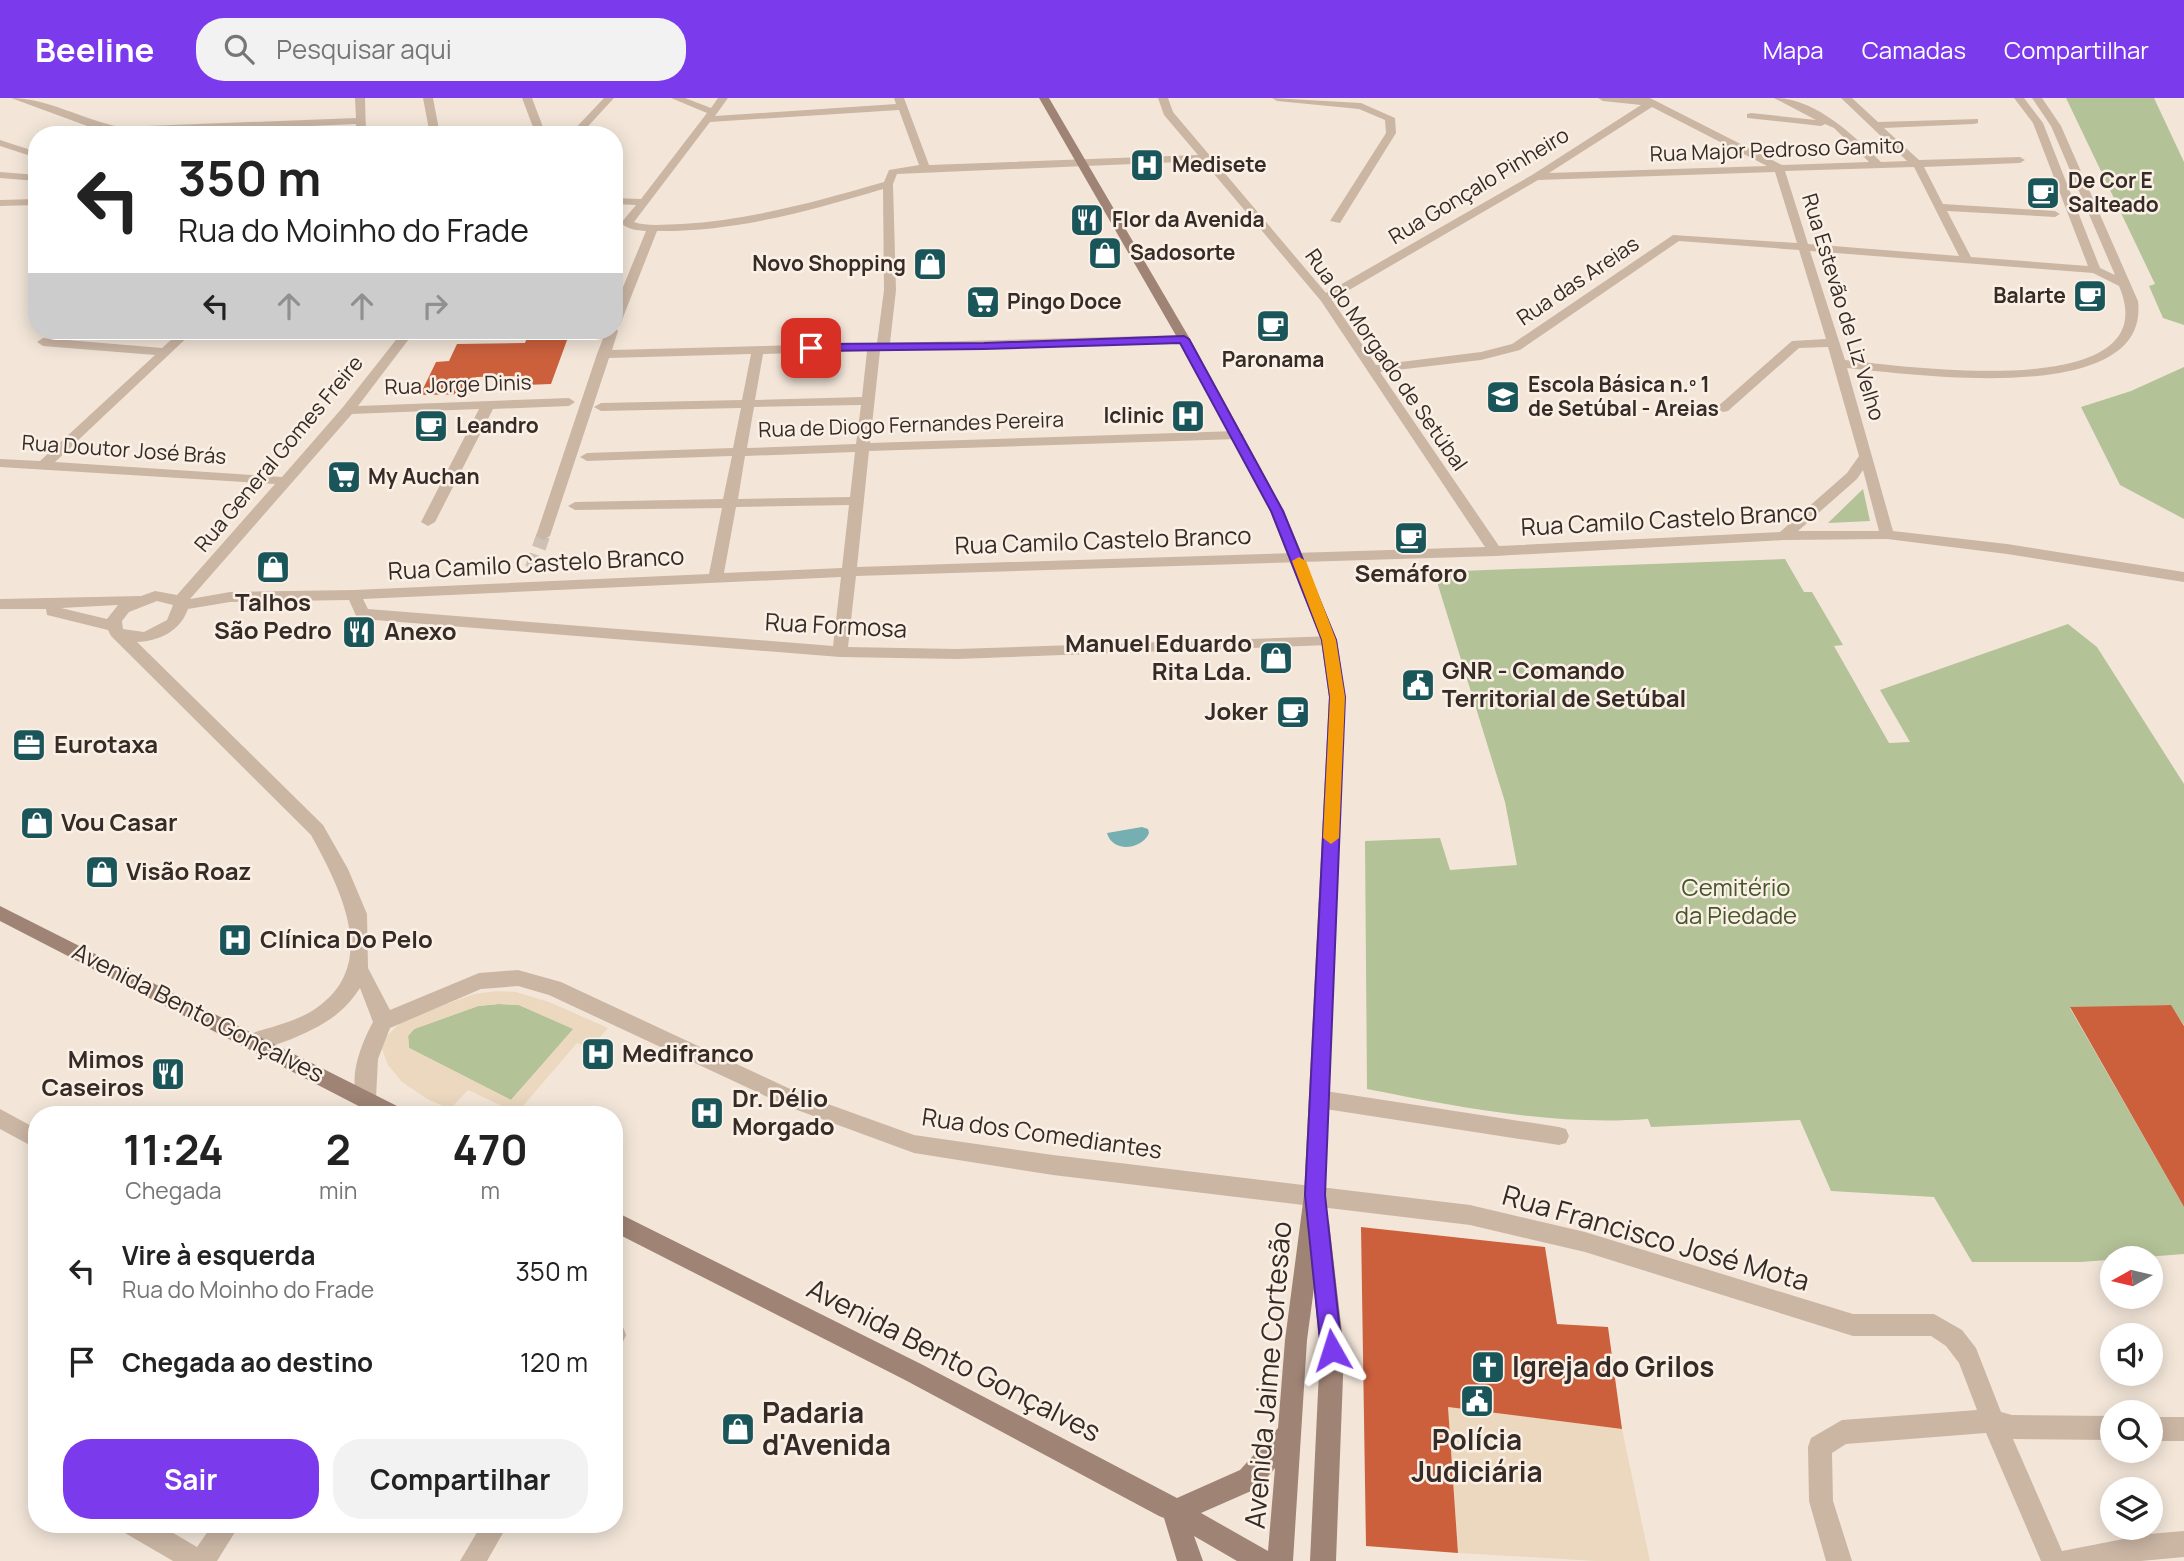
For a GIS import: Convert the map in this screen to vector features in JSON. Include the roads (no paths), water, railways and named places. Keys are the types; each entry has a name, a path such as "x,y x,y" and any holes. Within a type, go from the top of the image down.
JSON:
{"main road":[{"name":"Avenida Jaime Cortesão","path":"1044,98 1184,339 1277,511 1329,640 1337,697 1315,1195 1296,1340 1280,1561"},
{"name":"Avenida Bento Gonçalves","path":"0,913 379,1106"},
{"name":"Avenida Jaime Cortesão","path":"1315,1195 1332,1350 1323,1561"},
{"name":"Avenida Bento Gonçalves","path":"623,1226 913,1373 1261,1561"},
{"path":"1190,1561 1174,1512 1249,1479 1289,1433"}],"street":[{"path":"16,98 97,126"},
{"path":"360,98 361,126"},
{"path":"428,98 433,126"},
{"path":"527,98 538,126"},
{"path":"583,126 609,98"},
{"path":"676,98 710,116 901,102 925,168"},
{"path":"723,98 628,223 635,227 653,228 746,222 888,184"},
{"name":"Rua do Morgado de Setúbal","path":"1163,98 1168,113 1325,299 1495,551"},
{"path":"1277,98 1361,106 1390,118 1391,133 1336,221"},
{"path":"1603,98 1647,101 1779,168"},
{"path":"1779,98 1832,124 1878,165"},
{"path":"1846,98 1918,165 1967,260"},
{"path":"2019,98 2038,123 2095,270"},
{"path":"1839,363 1971,374 2058,369 2088,362 2110,352 2123,342 2134,315 2132,301 2056,126 2037,98"},
{"name":"Rua Gonçalo Pinheiro","path":"1325,299 1536,177 1647,101"},
{"path":"1751,116 1832,124"},
{"path":"250,126 361,121"},
{"path":"1876,125 1974,121"},
{"path":"0,143 28,152"},
{"path":"840,652 868,401 890,290 888,184 893,172 925,168 1207,158"},
{"name":"Rua Major Pedroso Gamito","path":"1536,177 2020,160"},
{"name":"Rua Estevão de Liz Velho","path":"1779,168 1839,363 1886,535"},
{"path":"0,176 28,177"},
{"path":"623,201 643,202"},
{"path":"0,203 28,202"},
{"path":"1941,208 2055,214"},
{"path":"623,303 653,228"},
{"name":"Rua das Areias","path":"1372,369 1481,356 1516,347 1676,237 2095,270 2123,282"},
{"path":"603,354 1184,339"},
{"path":"43,466 177,340"},
{"name":"Rua General Gomes Freire","path":"117,631 139,637 160,631 176,620 180,613 180,603 348,411 402,340"},
{"path":"543,536 608,340"},
{"path":"43,342 164,352"},
{"path":"1723,408 1796,344 1833,343"},
{"path":"716,578 758,349"},
{"path":"601,407 868,401"},
{"name":"Rua Jorge Dinis","path":"348,411 569,402"},
{"path":"428,522 488,405"},
{"name":"Rua de Diogo Fernandes Pereira","path":"587,457 1237,435"},
{"name":"Rua Estevão de Liz Velho","path":"1784,536 1852,476 1864,458"},
{"name":"Rua Doutor José Brás","path":"0,463 287,481"},
{"path":"575,506 857,501"},
{"name":"Rua Camilo Castelo Branco","path":"143,598 165,596 180,603 230,597 354,595 849,572 1495,551 1784,536 1886,535 2007,548 2184,577"},
{"path":"212,566 216,584 230,597"},
{"path":"526,585 532,568"},
{"name":"Rua Formosa","path":"354,595 362,614 840,652 957,654 1329,640"},
{"path":"0,604 29,606 143,598"},
{"path":"117,631 114,620 124,608 143,598"},
{"path":"29,606 117,631 317,830 339,869 358,914 359,968 353,986 343,1000 317,1020 289,1032 254,1041"},
{"path":"359,968 379,1007 383,1022 371,1042 365,1065 366,1098"},
{"name":"Rua dos Comediantes","path":"383,1022 479,981 518,978 554,988 796,1101 914,1144 1052,1165 1315,1195"},
{"path":"1319,1099 1559,1136"},
{"path":"0,1118 28,1135"},
{"name":"Rua Francisco José Mota","path":"1315,1195 1470,1215 1573,1239 1853,1325 1934,1325 1954,1338 1968,1356 1993,1422"},
{"path":"1993,1422 2054,1561"},
{"path":"1839,1561 1821,1501 1819,1447 1842,1432 1993,1422 2012,1427 2100,1428"},
{"path":"2163,1429 2184,1429"},
{"path":"150,1533 200,1561 221,1533"},
{"path":"473,1561 490,1533"},
{"path":"2069,1561 2149,1547 2184,1544"}],"water":[{"path":"1142,827 1148,829 1149,833 1134,846 1115,844 1107,833"}],"tunnel":[{"path":"532,568 543,536"}],"place":[{"name":"Medisete","path":"1147,165"},
{"name":"De Cor E Salteado","path":"2043,193"},
{"name":"Flor da Avenida","path":"1087,220"},
{"name":"Sadosorte","path":"1105,253"},
{"name":"Novo Shopping","path":"930,264"},
{"name":"Balarte","path":"2090,296"},
{"name":"Pingo Doce","path":"983,302"},
{"name":"Paronama","path":"1273,326"},
{"name":"Escola Básica n.º 1 de Setúbal - Areias","path":"1503,397"},
{"name":"Iclinic","path":"1188,416"},
{"name":"Leandro","path":"431,426"},
{"name":"My Auchan","path":"344,477"},
{"name":"Semáforo","path":"1411,538"},
{"name":"Talhos São Pedro","path":"273,567"},
{"name":"Anexo","path":"359,632"},
{"name":"Manuel Eduardo Rita Lda.","path":"1276,658"},
{"name":"GNR - Comando Territorial de Setúbal","path":"1418,685"},
{"name":"Joker","path":"1293,712"},
{"name":"Eurotaxa","path":"29,745"},
{"name":"Vou Casar","path":"37,823"},
{"name":"Visão Roaz","path":"102,872"},
{"name":"Clínica Do Pelo","path":"235,940"},
{"name":"Medifranco","path":"598,1054"},
{"name":"Mimos Caseiros","path":"168,1074"},
{"name":"Dr. Délio Morgado","path":"707,1113"},
{"name":"Igreja do Grilos","path":"1488,1367"},
{"name":"Polícia Judiciária","path":"1477,1401"},
{"name":"Padaria d'Avenida","path":"738,1429"}],"park label":[{"name":"Cemitério da Piedade","path":"1736,902"}]}
